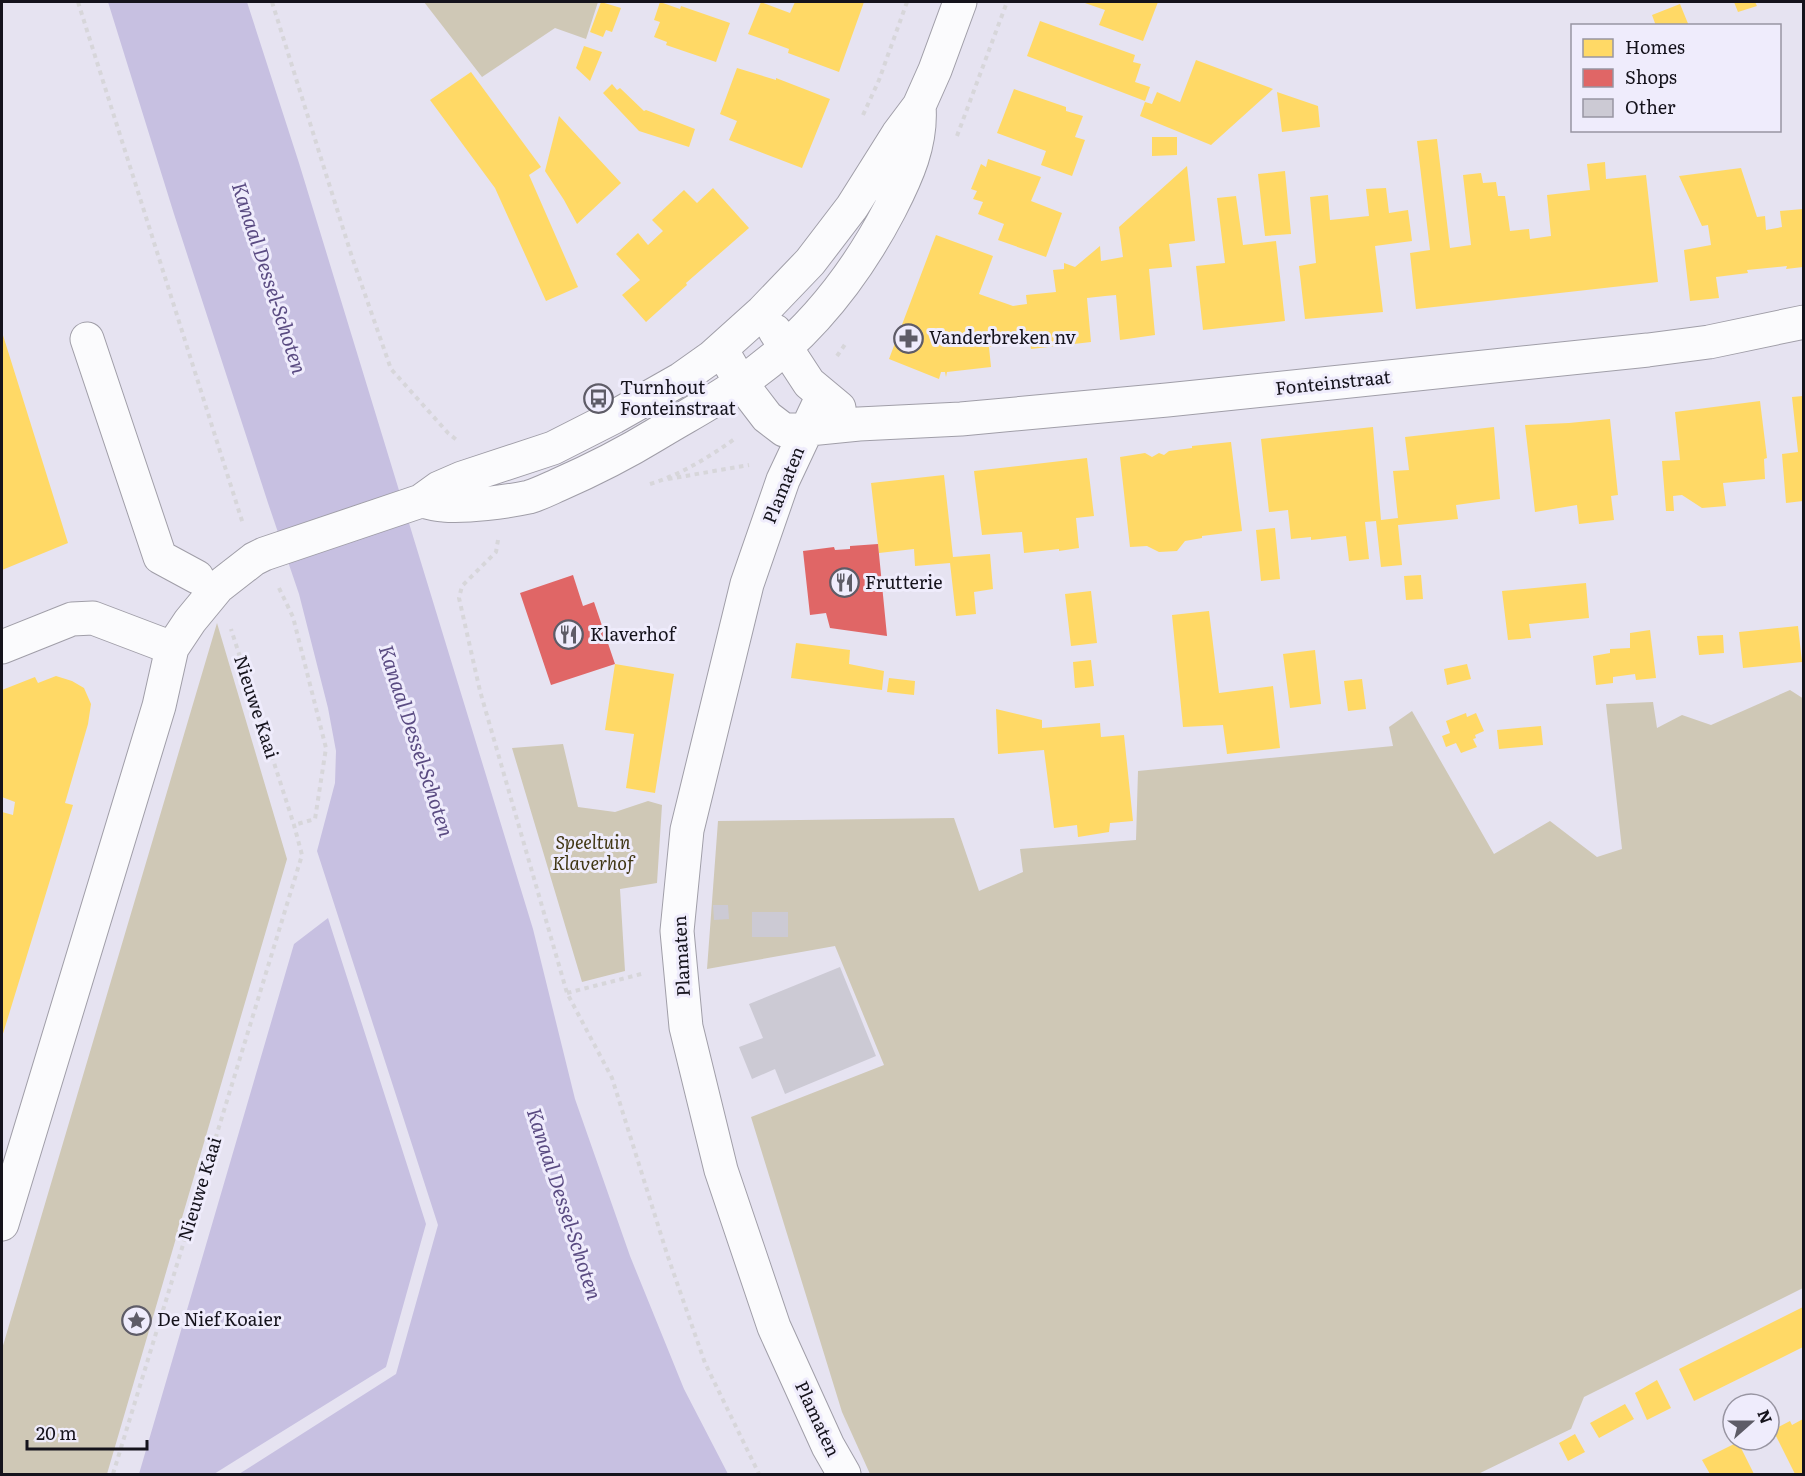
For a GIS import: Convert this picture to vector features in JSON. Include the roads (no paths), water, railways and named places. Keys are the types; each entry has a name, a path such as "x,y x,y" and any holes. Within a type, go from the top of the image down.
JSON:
{"street":[{"path":"2,1224 159,706 172,648 190,621 207,582 266,554 414,503 447,484 553,448 681,379 721,349 762,312 810,262 852,207 898,134 919,106 960,2"},
{"path":"414,503 443,505 498,502 531,496 588,472 631,450 741,383 786,348 811,323 851,274 879,231 900,190 915,149 920,125 919,106"},
{"path":"762,312 809,383 859,424"},
{"name":"Fonteinstraat","path":"721,349 741,383 767,417 784,430 807,430 859,424 961,419 1167,400 1625,352 1709,342 1803,322"},
{"path":"87,339 160,557 207,582"},
{"name":"Plamaten","path":"823,395 783,480 747,584 687,830 677,931 686,1027 721,1170 774,1327 828,1446 844,1474"},
{"path":"2,647 72,619 93,618 172,648"}],"water":[{"name":"Kanaal Dessel-Schoten","path":"108,2 247,2 299,163 533,929 575,1099 630,1256 684,1389 728,1474 239,1474 396,1374 438,1225 317,851 335,783 336,751 328,708 299,594 174,214"},
{"path":"328,918 426,1224 386,1367 214,1474 139,1474 294,944"}],"place":[{"name":"Vanderbreken nv","path":"908,338"},
{"name":"Turnhout Fonteinstraat","path":"599,398"},
{"name":"Frutterie","path":"844,583"},
{"name":"Klaverhof","path":"569,635"},
{"name":"De Nief Koaier","path":"136,1320"}],"park label":[{"name":"Speeltuin Klaverhof","path":"593,853"}]}
